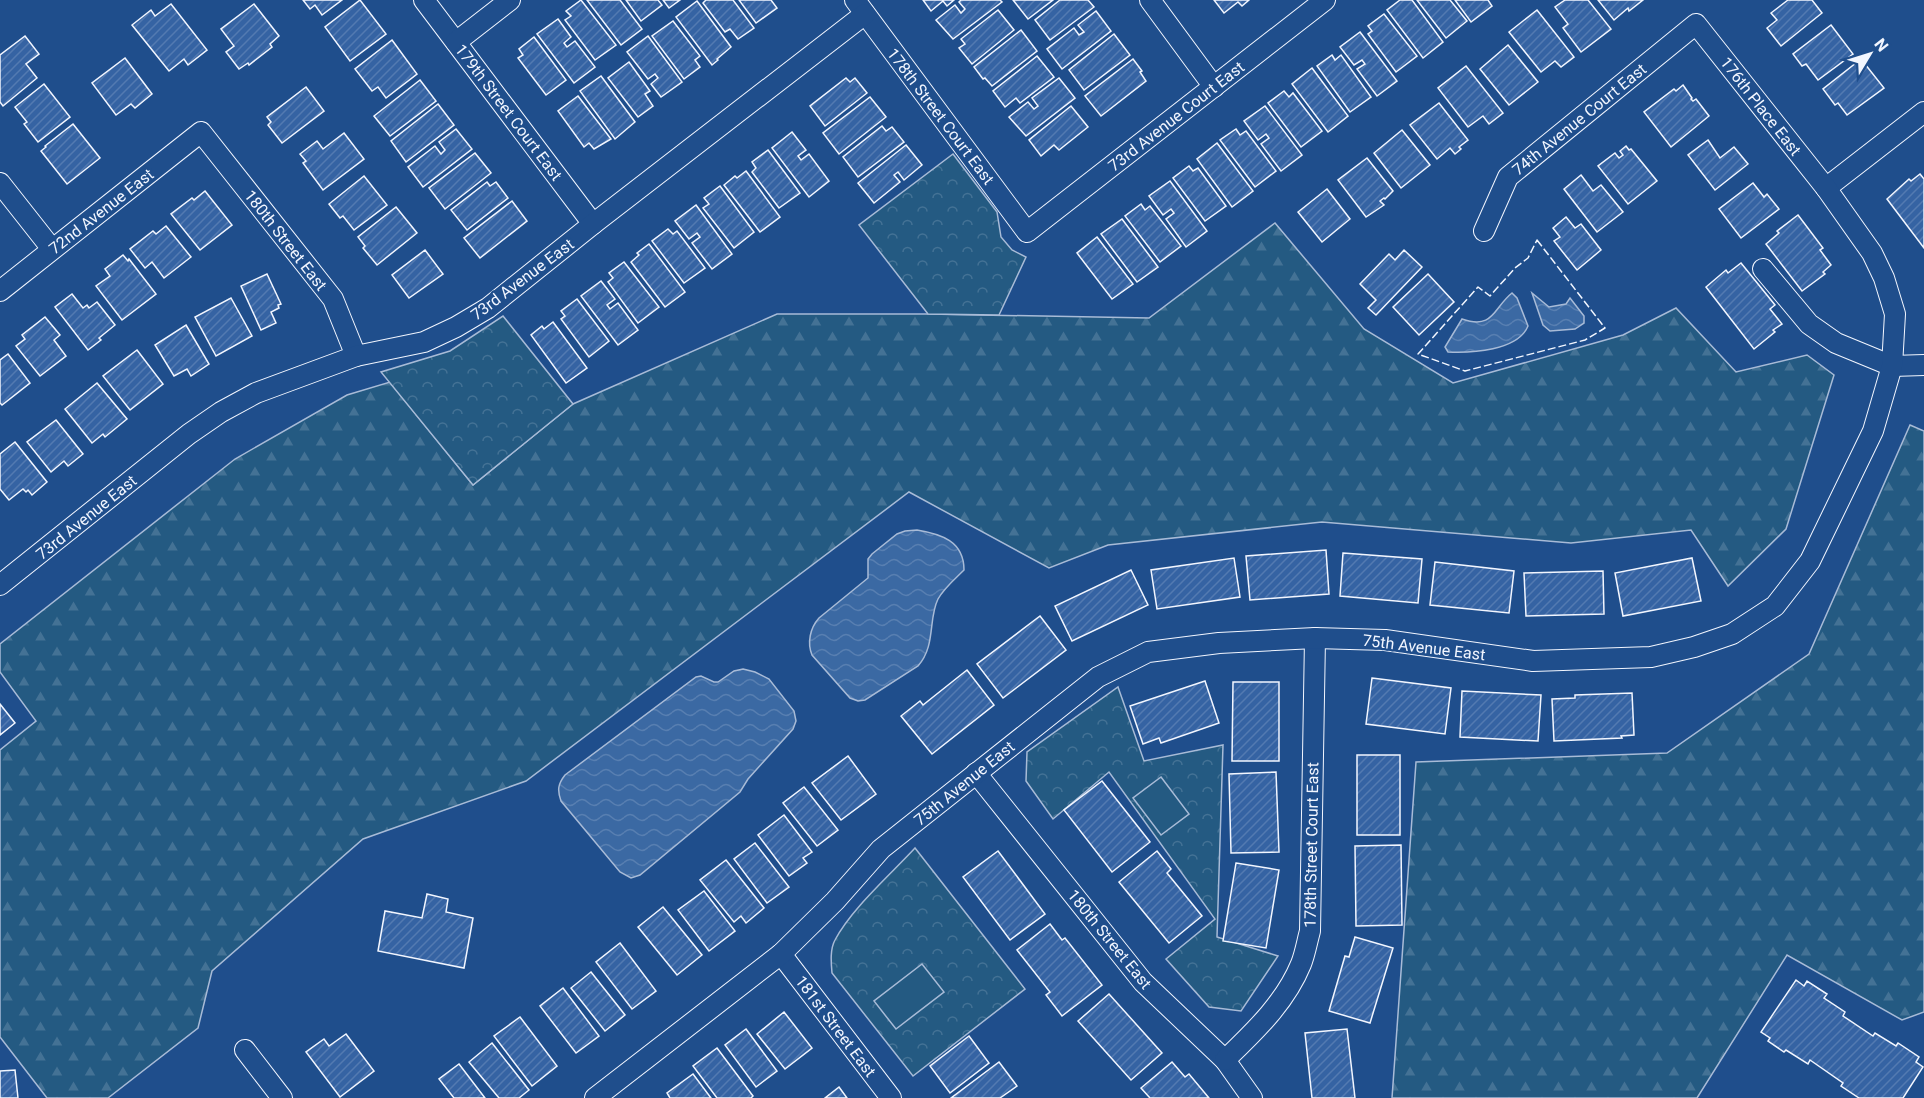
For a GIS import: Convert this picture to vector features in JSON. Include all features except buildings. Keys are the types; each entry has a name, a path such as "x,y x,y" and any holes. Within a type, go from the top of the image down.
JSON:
{"street":[{"name":"179th Street Court East","path":"424,0 593,224"},
{"path":"456,42 510,0"},
{"path":"1150,0 1214,87"},
{"name":"73rd Avenue Court East","path":"1027,232 1325,0"},
{"name":"73rd Avenue East","path":"0,585 189,434 221,412 256,393 356,356 424,342 488,308 860,7"},
{"name":"178th Street Court East","path":"860,7 1027,232"},
{"name":"176th Place East","path":"1696,24 1826,188"},
{"name":"74th Avenue Court East","path":"1484,231 1508,177 1696,24"},
{"path":"1826,188 1924,112"},
{"name":"72nd Avenue East","path":"0,291 201,132"},
{"name":"180th Street East","path":"201,132 333,299 356,356"},
{"path":"0,183 52,249"},
{"name":"75th Avenue East","path":"595,1098 781,954 835,901 881,849 1098,677 1148,652 1219,643 1315,638 1385,640 1533,661 1651,657 1694,647 1732,633 1774,606 1810,561 1873,431 1892,366 1895,314 1884,278 1872,253 1826,188"},
{"path":"1763,269 1809,324 1836,343 1892,366 1924,365"},
{"name":"178th Street Court East","path":"1225,1060 1261,1025 1283,997 1302,963 1310,932 1315,638"},
{"name":"180th Street East","path":"976,773 1143,982 1225,1060 1252,1098"},
{"name":"181st Street East","path":"781,954 891,1098"},
{"path":"245,1050 282,1098"}],"green space":[{"path":"953,154 997,212 1001,237 1012,250 1026,257 999,315 928,314 859,225"},
{"path":"1275,223 1364,329 1453,383 1623,335 1676,308 1736,372 1807,355 1834,375 1786,529 1728,586 1691,530 1571,543 1322,522 1108,545 1049,568 909,492 526,781 363,839 212,971 198,1028 108,1098 47,1098 0,1037 0,750 36,721 0,672 0,644 235,459 347,395 390,382 473,485 573,404 777,314 1149,318"},
{"path":"503,316 573,404 473,485 381,372 450,351"},
{"path":"1910,425 1924,431 1924,1012 1902,1020 1787,955 1697,1098 1392,1098 1416,762 1667,753 1809,654"},
{"path":"1118,687 1144,761 1223,745 1217,937 1278,956 1241,1011 1209,1007 1166,959 1215,919 1109,772 1053,819 1026,781 1027,752"},
{"path":"1161,777 1189,814 1161,835 1133,798"},
{"path":"915,848 1025,989 913,1076 832,973 831,960 833,944 851,916"},
{"path":"922,964 944,992 896,1029 874,1001"}],"water":[{"path":"1512,293 1517,298 1528,326 1523,334 1515,341 1493,349 1448,352 1445,347 1462,319 1473,322 1487,320"},
{"path":"1532,293 1549,307 1566,304 1570,298 1584,316 1584,323 1575,329 1550,331 1543,325"},
{"path":"917,530 950,541 960,552 964,570 946,587 938,599 933,615 930,641 924,658 918,666 865,700 858,701 850,698 812,655 810,641 812,631 819,618 868,578 868,559 872,554 897,534"},
{"path":"743,669 769,679 794,711 796,721 793,729 748,779 740,792 640,875 631,878 620,872 561,801 559,787 563,778 696,677 701,676 718,682 734,671"}],"fence":[{"path":"1537,240 1605,328 1585,340 1465,371 1418,354 1478,287 1490,296 1515,268 1528,258 1537,240"}]}
